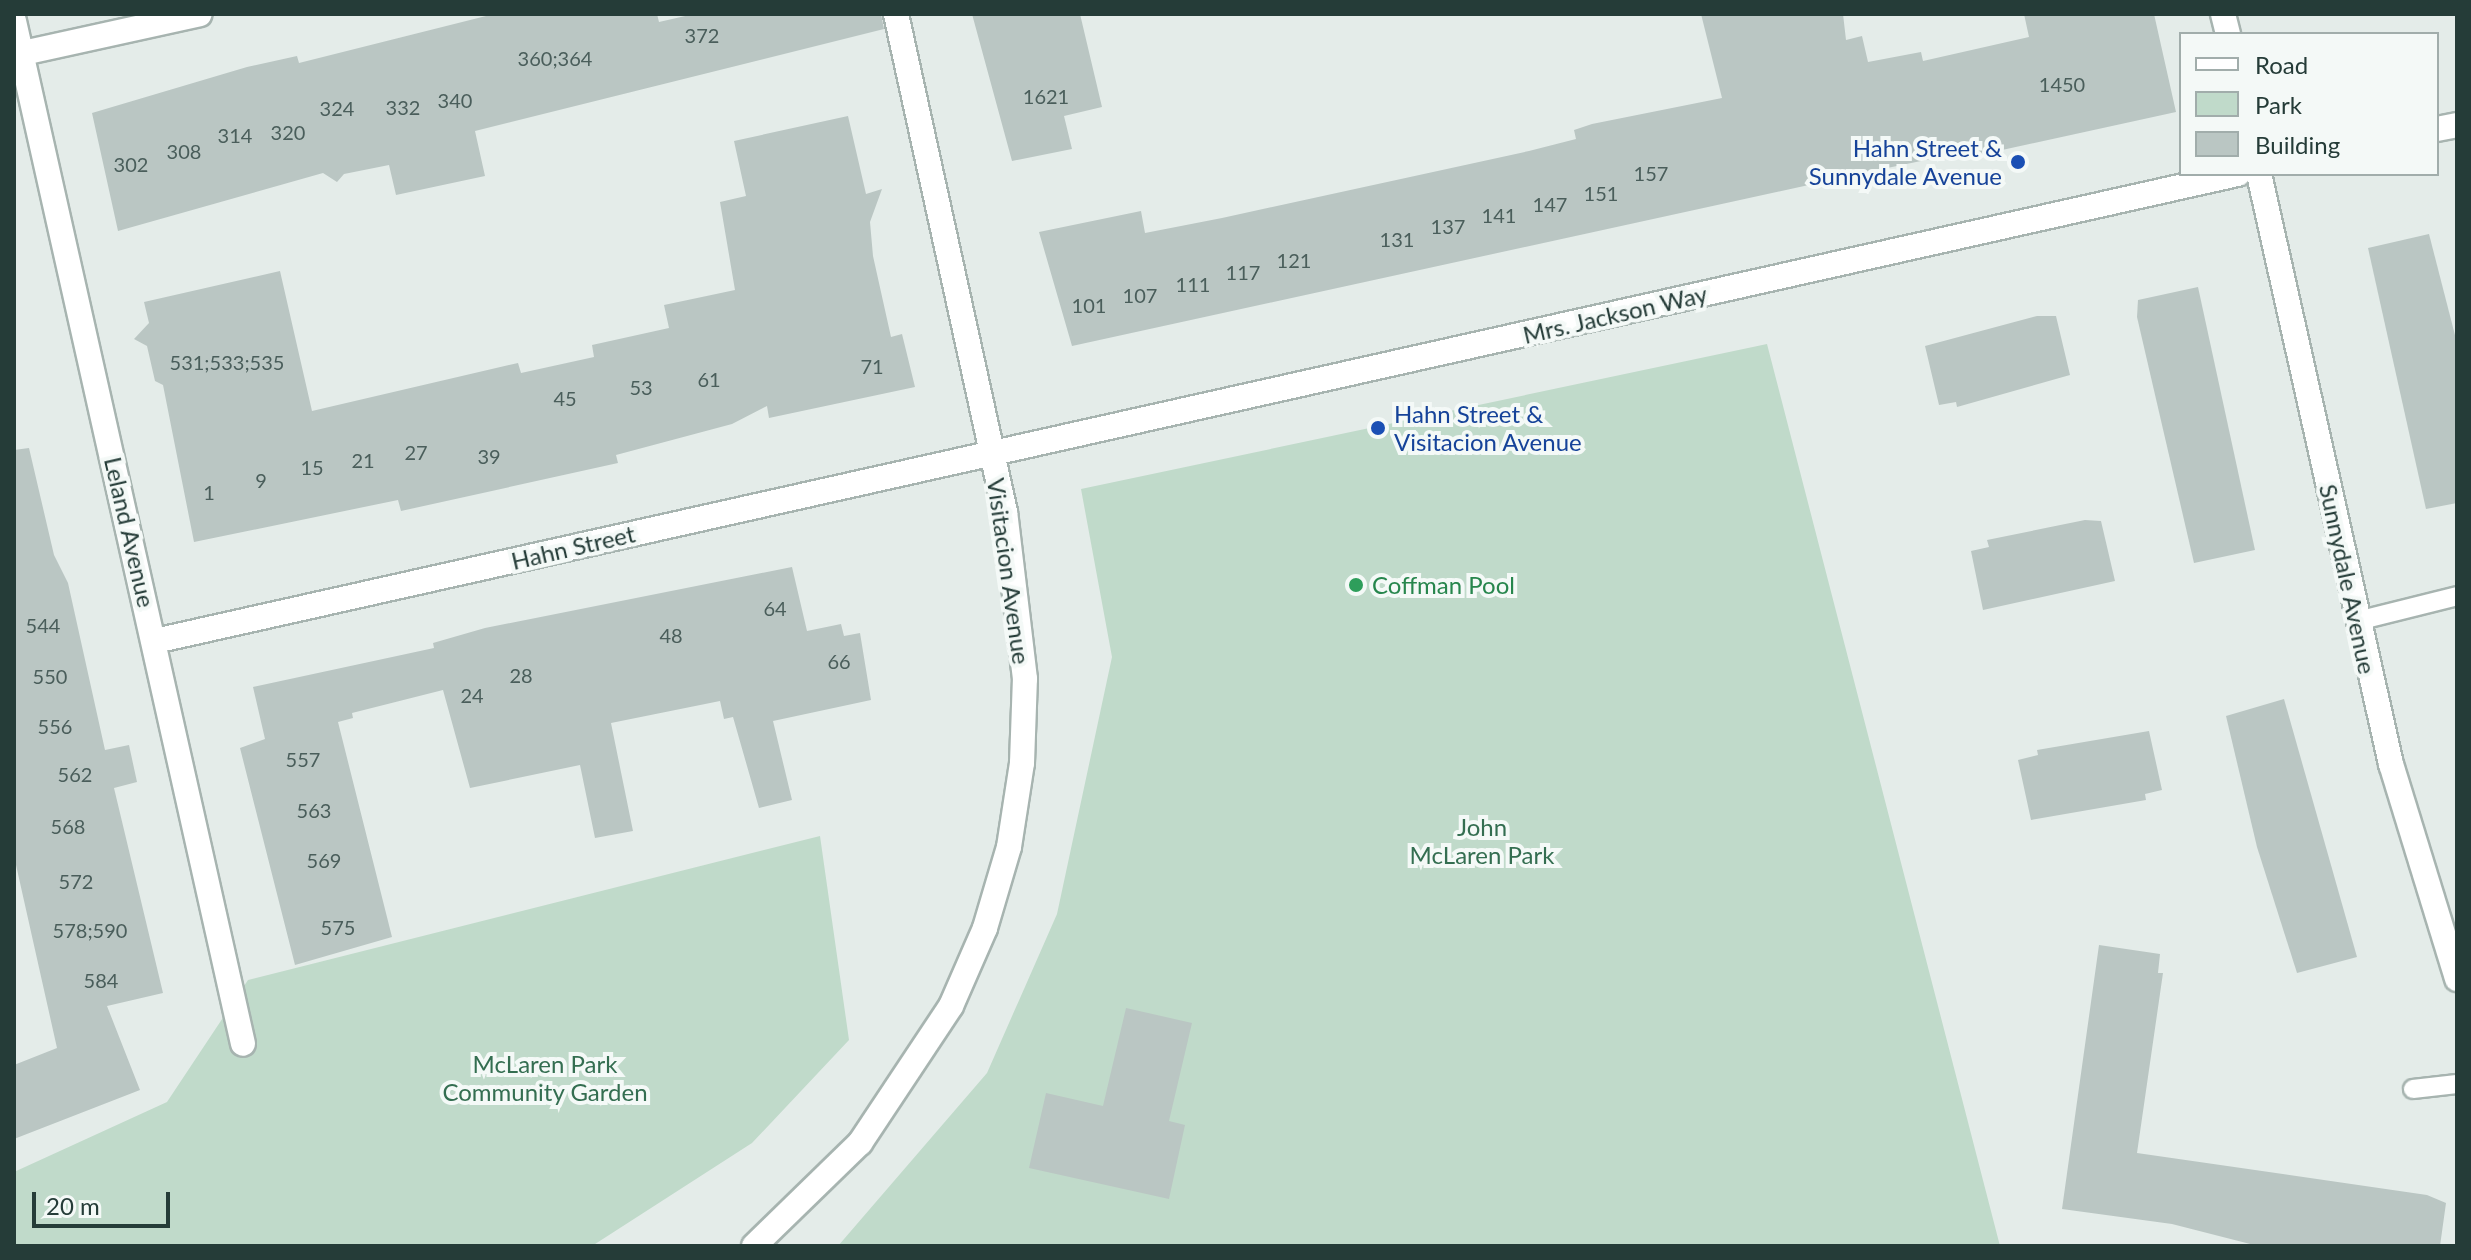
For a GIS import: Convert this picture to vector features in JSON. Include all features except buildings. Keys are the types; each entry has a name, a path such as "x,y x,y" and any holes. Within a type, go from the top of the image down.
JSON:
{"street":[{"path":"18,54 200,14"},
{"name":"Visitacion Avenue","path":"754,1246 860,1143 910,1075 951,1006 985,928 1009,847 1022,763 1025,679 1017,591 992,454 896,14"},
{"name":"Leland Avenue","path":"14,21 18,54 155,641 243,1044"},
{"name":"Mrs. Jackson Way","path":"992,454 2229,176"},
{"name":"Sunnydale Avenue","path":"2259,176 2357,621 2395,779 2457,979"},
{"name":"Hahn Street","path":"155,641 992,454"}],"lane":[{"path":"2357,621 2457,596"},
{"path":"2413,1089 2457,1084"}],"green space":[{"name":"John McLaren Park","path":"1767,344 2000,1246 838,1246 987,1073 1057,914 1112,657 1081,489"},
{"name":"McLaren Park Community Garden","path":"820,836 849,1040 752,1143 592,1246 14,1246 14,1172 167,1102 248,980"}],"place":[{"name":"Hahn Street & Sunnydale Avenue","path":"2018,162"},
{"name":"Hahn Street & Visitacion Avenue","path":"1378,428"},
{"name":"Coffman Pool","path":"1356,585"}]}
